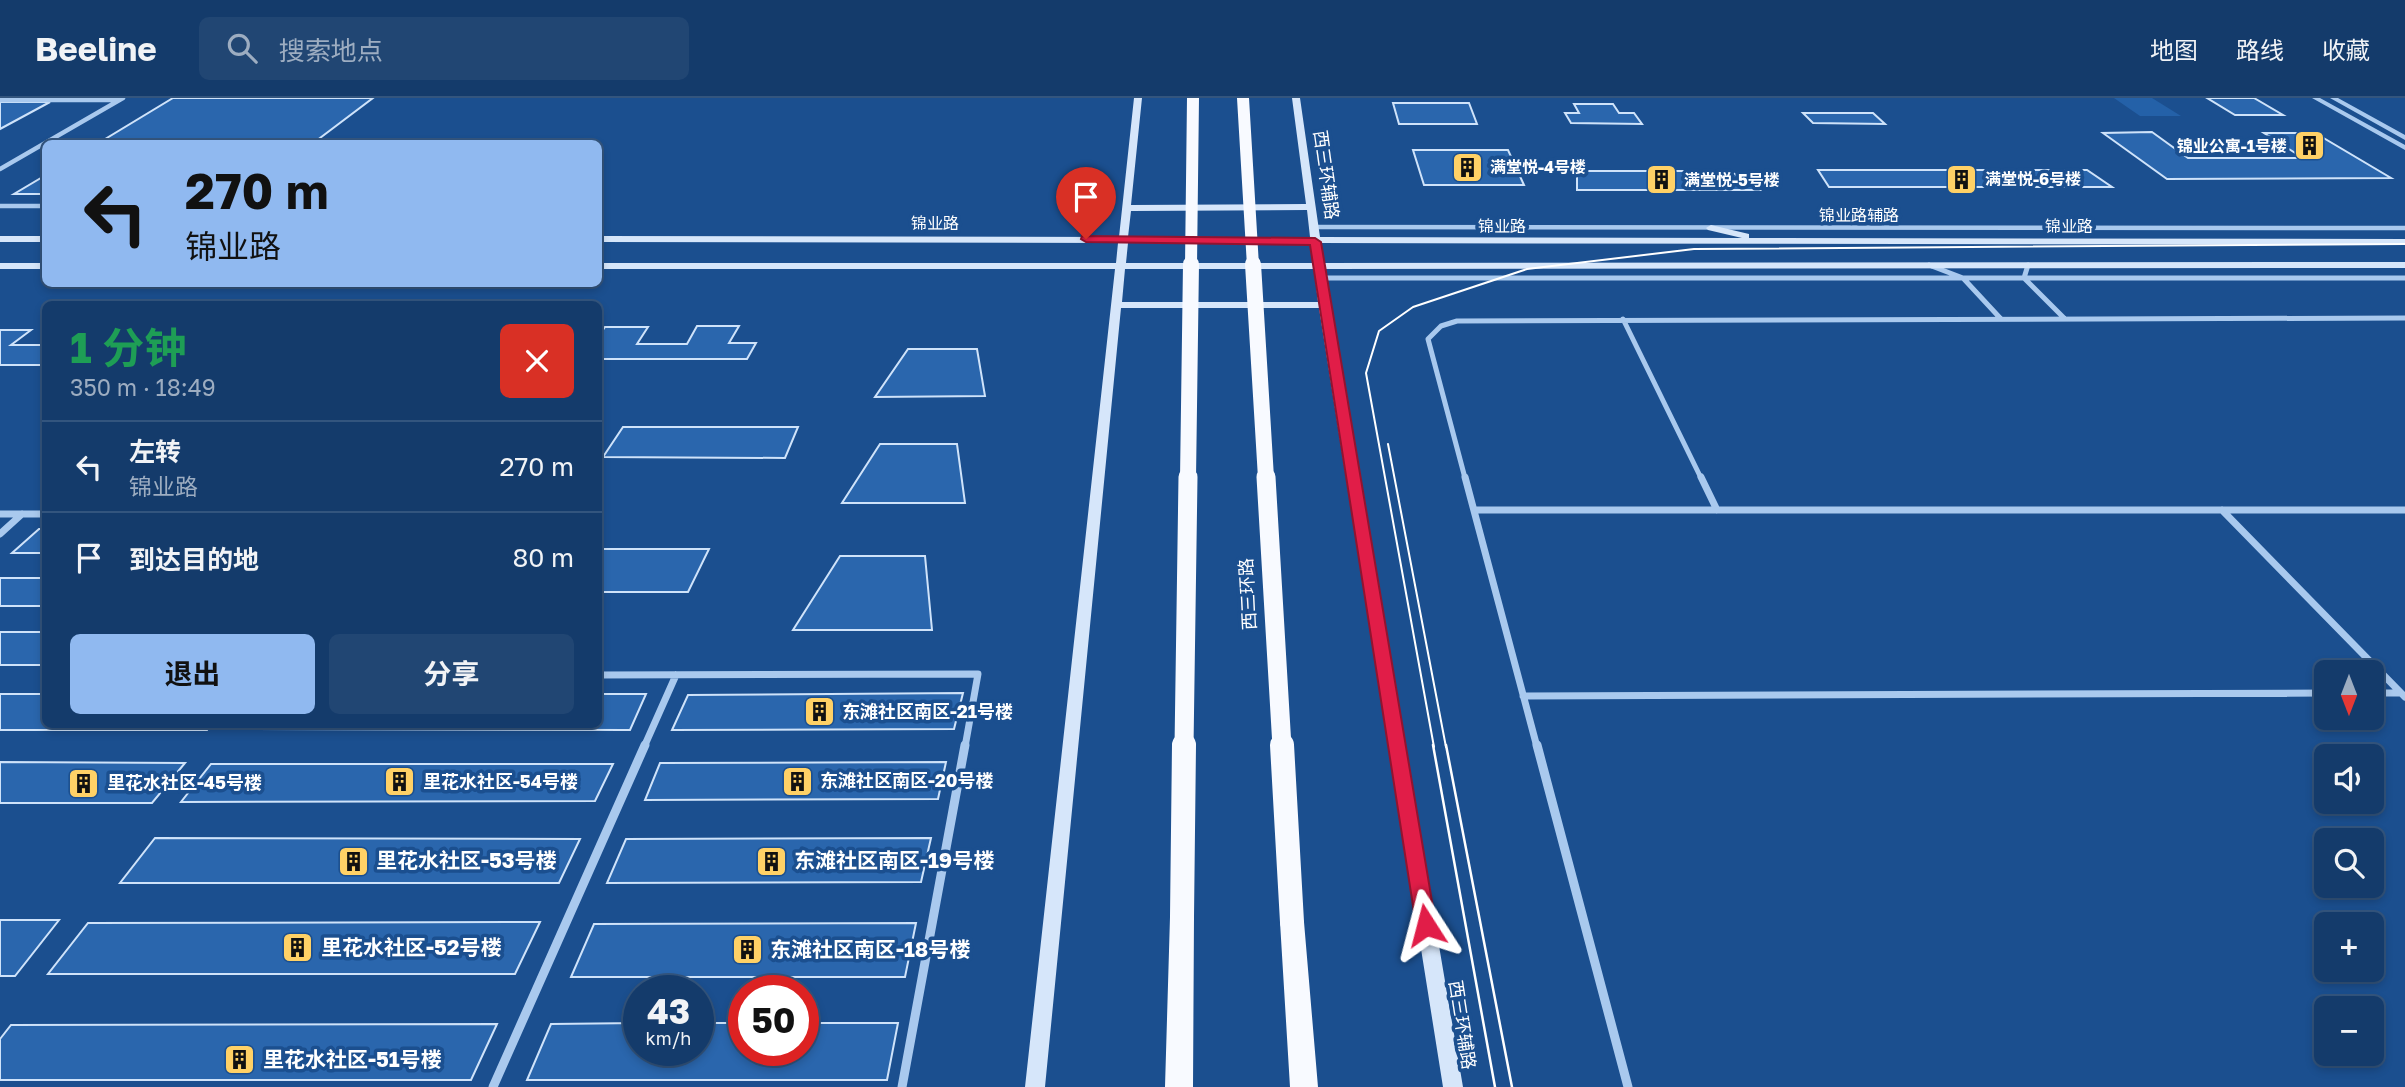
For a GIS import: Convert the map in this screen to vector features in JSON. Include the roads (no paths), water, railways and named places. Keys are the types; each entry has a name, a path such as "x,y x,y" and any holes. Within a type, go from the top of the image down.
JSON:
{"highway":[{"path":"1179,1087 1193,98"},
{"name":"西三环路","path":"1243,98 1304,1087"}],"main road":[{"path":"1035,1087 1138,98"},
{"name":"西三环辅路","path":"1296,98 1324,305 1452,1087"},
{"path":"1128,208 1311,207"},
{"path":"1711,228 1771,242"},
{"name":"锦业路","path":"602,239 1125,239 1314,234 1771,242 2405,242"},
{"path":"0,239 42,239"},
{"path":"602,266 1122,266 1320,272 1929,265 2405,265"},
{"path":"0,266 42,266"},
{"path":"1118,305 1324,305"}],"street":[{"path":"2315,98 2405,148"},
{"path":"2333,98 2405,138"},
{"path":"0,100 121,99"},
{"path":"50,140 121,99"},
{"path":"0,169 42,145"},
{"path":"0,206 42,206"},
{"name":"锦业路辅路","path":"1314,234 1711,228 2405,228"},
{"path":"1929,265 1963,278 2001,319"},
{"path":"2024,278 2028,265"},
{"path":"1320,272 1963,278 2405,278"},
{"path":"2024,278 2065,319"},
{"path":"1628,1087 1428,340 1434,331 1449,321 1470,318 2405,318"},
{"path":"1623,318 1717,510"},
{"path":"1474,510 2405,510"},
{"path":"2222,510 2404,694"},
{"path":"0,514 42,514"},
{"path":"0,534 22,514"},
{"path":"602,675 978,674 902,1087"},
{"path":"493,1087 676,675"},
{"path":"1523,696 2314,693"},
{"path":"2384,693 2404,694"}],"tram line":[{"path":"1434,747 1366,373 1379,331 1413,307 1527,269 1694,249 2405,244"},
{"path":"1388,444 1446,747"},
{"path":"1433,745 1495,1087"},
{"path":"1446,745 1512,1087"}],"place":[{"name":"锦业公寓-1号楼","path":"2310,146"},
{"name":"满堂悦-4号楼","path":"1467,167"},
{"name":"满堂悦-6号楼","path":"1962,179"},
{"name":"满堂悦-5号楼","path":"1661,180"},
{"name":"东滩社区南区-21号楼","path":"819,712"},
{"name":"东滩社区南区-20号楼","path":"797,781"},
{"name":"里花水社区-54号楼","path":"400,782"},
{"name":"里花水社区-45号楼","path":"84,783"},
{"name":"里花水社区-53号楼","path":"353,861"},
{"name":"东滩社区南区-19号楼","path":"771,861"},
{"name":"里花水社区-52号楼","path":"298,948"},
{"name":"东滩社区南区-18号楼","path":"747,950"},
{"name":"里花水社区-51号楼","path":"240,1060"}]}
